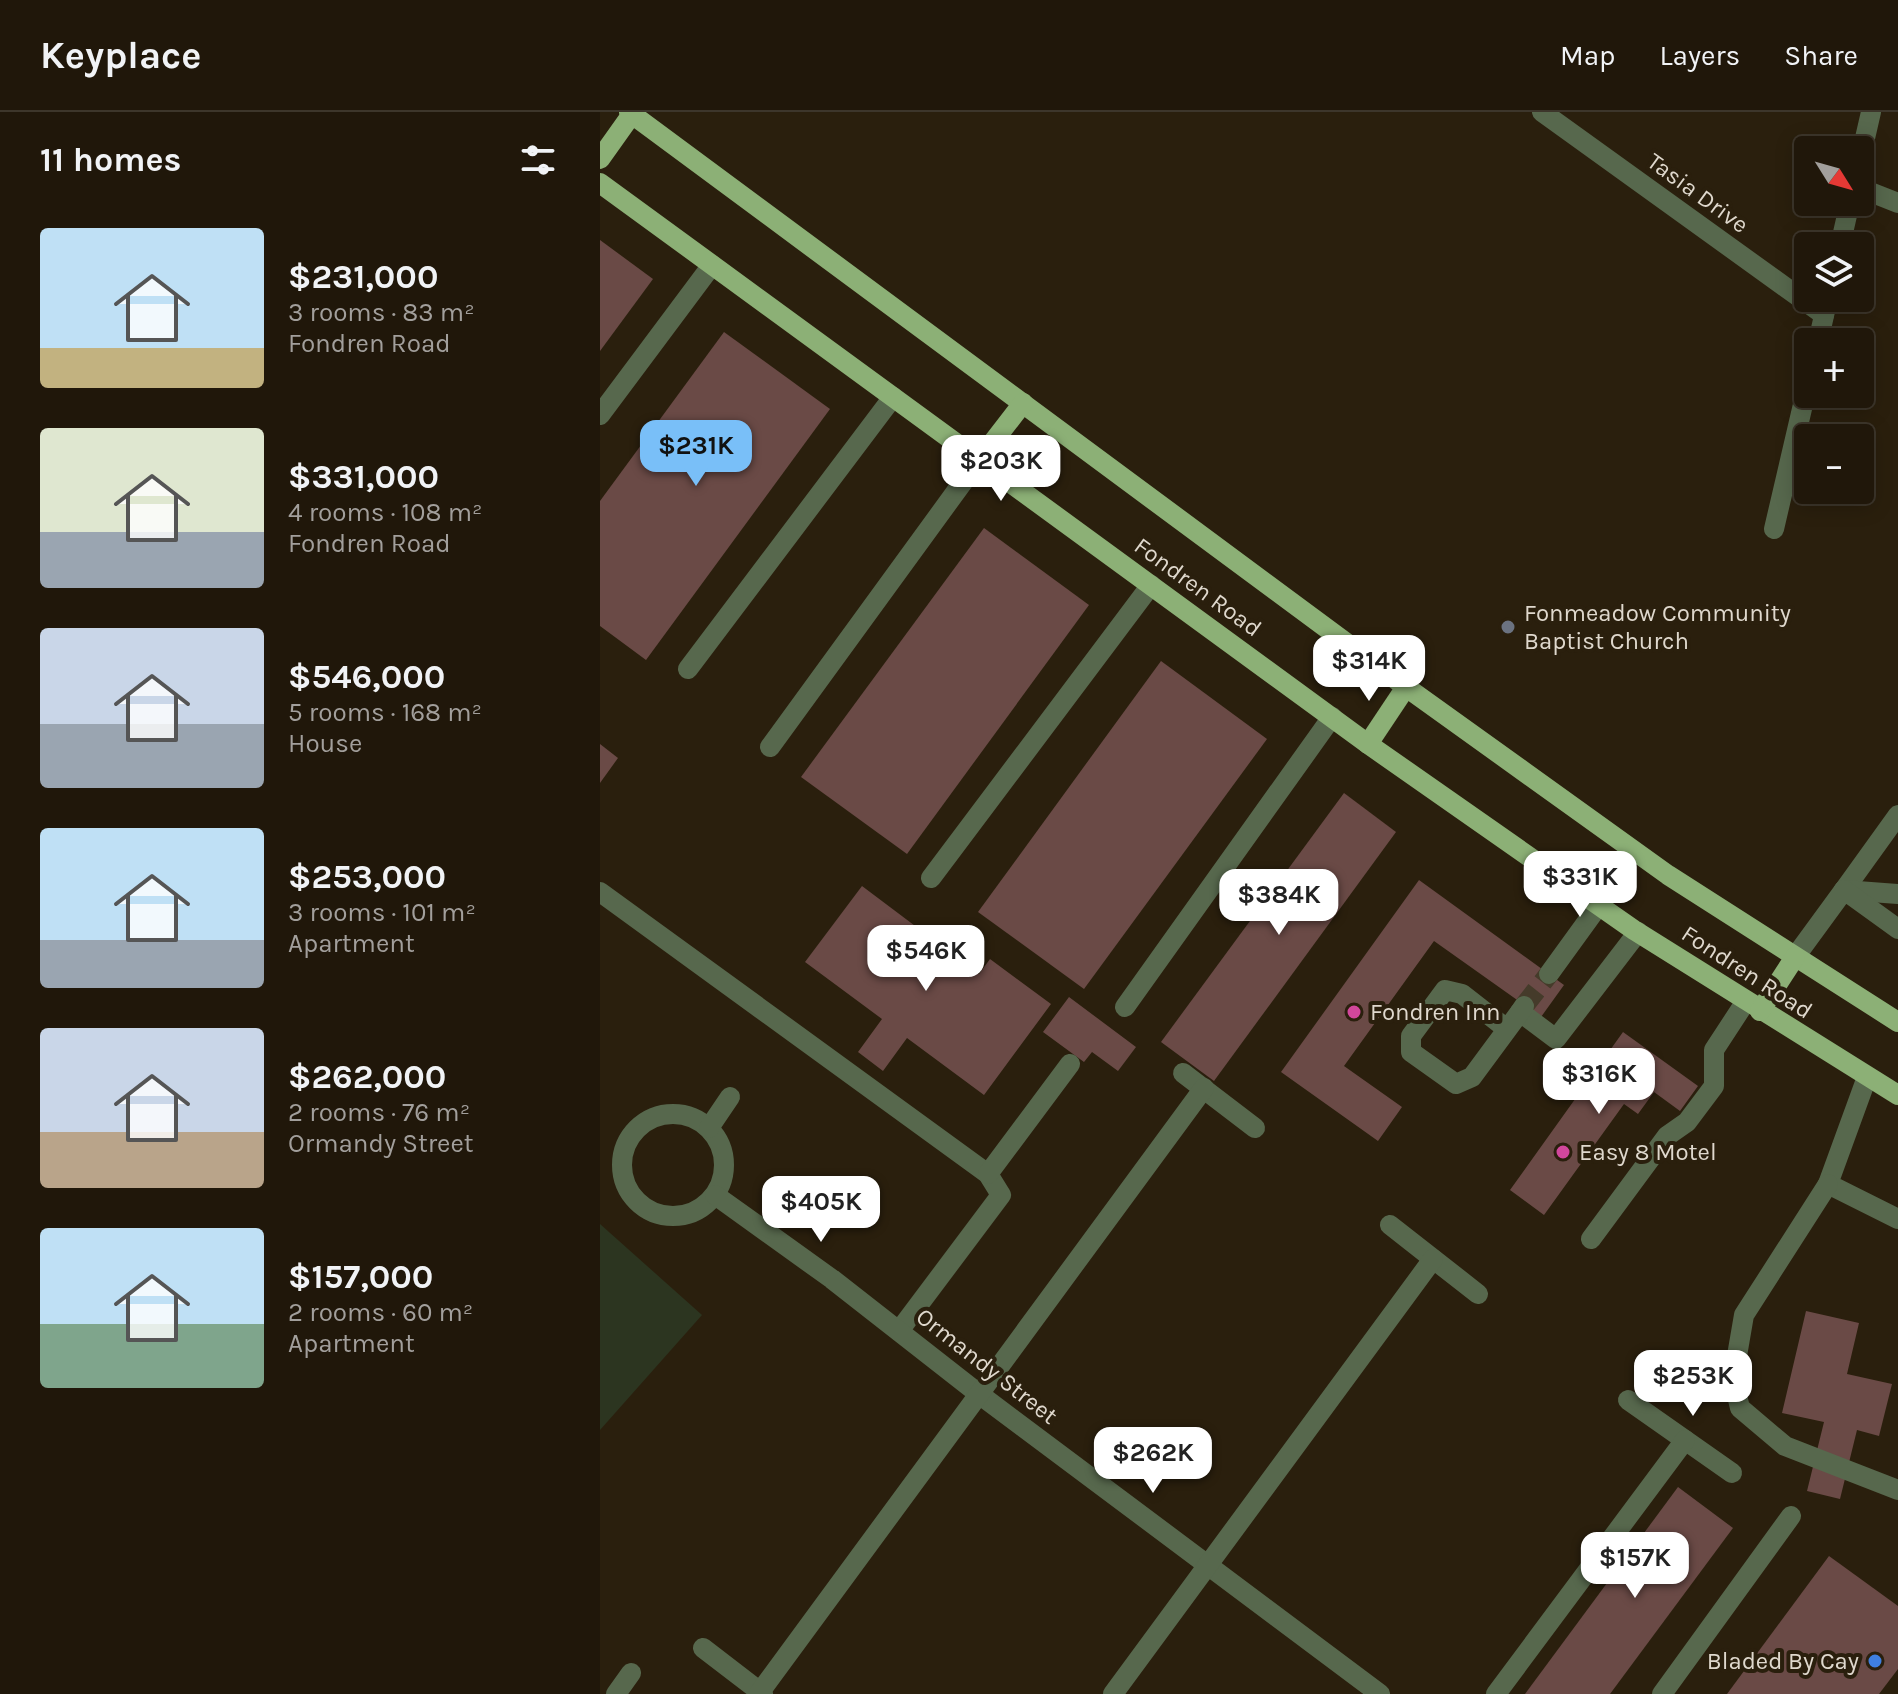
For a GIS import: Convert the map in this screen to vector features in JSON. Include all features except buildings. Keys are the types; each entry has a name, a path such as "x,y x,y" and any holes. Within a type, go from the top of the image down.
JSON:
{"main road":[{"path":"600,159 630,113"},
{"name":"Fondren Road","path":"630,113 1406,687 1668,875 1898,1022"},
{"name":"Fondren Road","path":"600,183 1368,744 1638,932 1898,1095"},
{"path":"979,460 1023,403"},
{"path":"1368,744 1406,687"},
{"path":"1753,1006 1795,957"}],"street":[{"name":"Tasia Drive","path":"1542,112 1794,285"},
{"path":"1866,136 1871,112"},
{"path":"1874,194 1898,203"},
{"path":"600,415 712,265"},
{"path":"688,669 893,397"},
{"path":"1774,529 1802,408"},
{"path":"770,747 979,460"},
{"path":"931,878 1151,585"},
{"path":"1125,1007 1332,717"},
{"path":"1795,957 1898,815"},
{"path":"1844,890 1898,894"},
{"path":"1844,890 1898,929"},
{"path":"600,892 988,1174 1001,1195 899,1331"},
{"path":"1549,974 1599,905"},
{"path":"1517,1016 1472,1077 1456,1084 1411,1052 1411,1036 1445,990 1517,1016 1556,1039 1638,932"},
{"path":"1591,1239 1667,1136 1687,1122 1714,1086 1714,1050 1753,1006"},
{"path":"988,1174 1070,1064"},
{"path":"1183,1073 1255,1128"},
{"path":"1867,1077 1828,1184 1744,1315 1733,1379 1740,1408 1785,1446 1898,1490"},
{"path":"703,1648 761,1693 1204,1088"},
{"path":"709,1128 730,1097"},
{"path":"665,1114 683,1114 709,1128 721,1147 725,1164 722,1181 704,1207 689,1215 657,1215 637,1202 623,1180 625,1145 635,1130 665,1114"},
{"path":"1828,1184 1898,1219"},
{"name":"Ormandy Street","path":"715,1195 1380,1694"},
{"path":"1390,1225 1478,1294"},
{"path":"1113,1694 1433,1259"},
{"path":"1628,1400 1732,1473"},
{"path":"1496,1694 1685,1440"},
{"path":"1662,1694 1791,1516"},
{"path":"616,1694 631,1673"}],"green space":[{"path":"600,1224 702,1315 600,1430"}],"tunnel":[{"path":"1524,1006 1549,974"}],"place":[{"name":"Fonmeadow Community Baptist Church","path":"1508,627"},
{"name":"Fondren Inn","path":"1354,1012"},
{"name":"Easy 8 Motel","path":"1563,1152"},
{"name":"Bladed By Cay","path":"1875,1661"}]}
